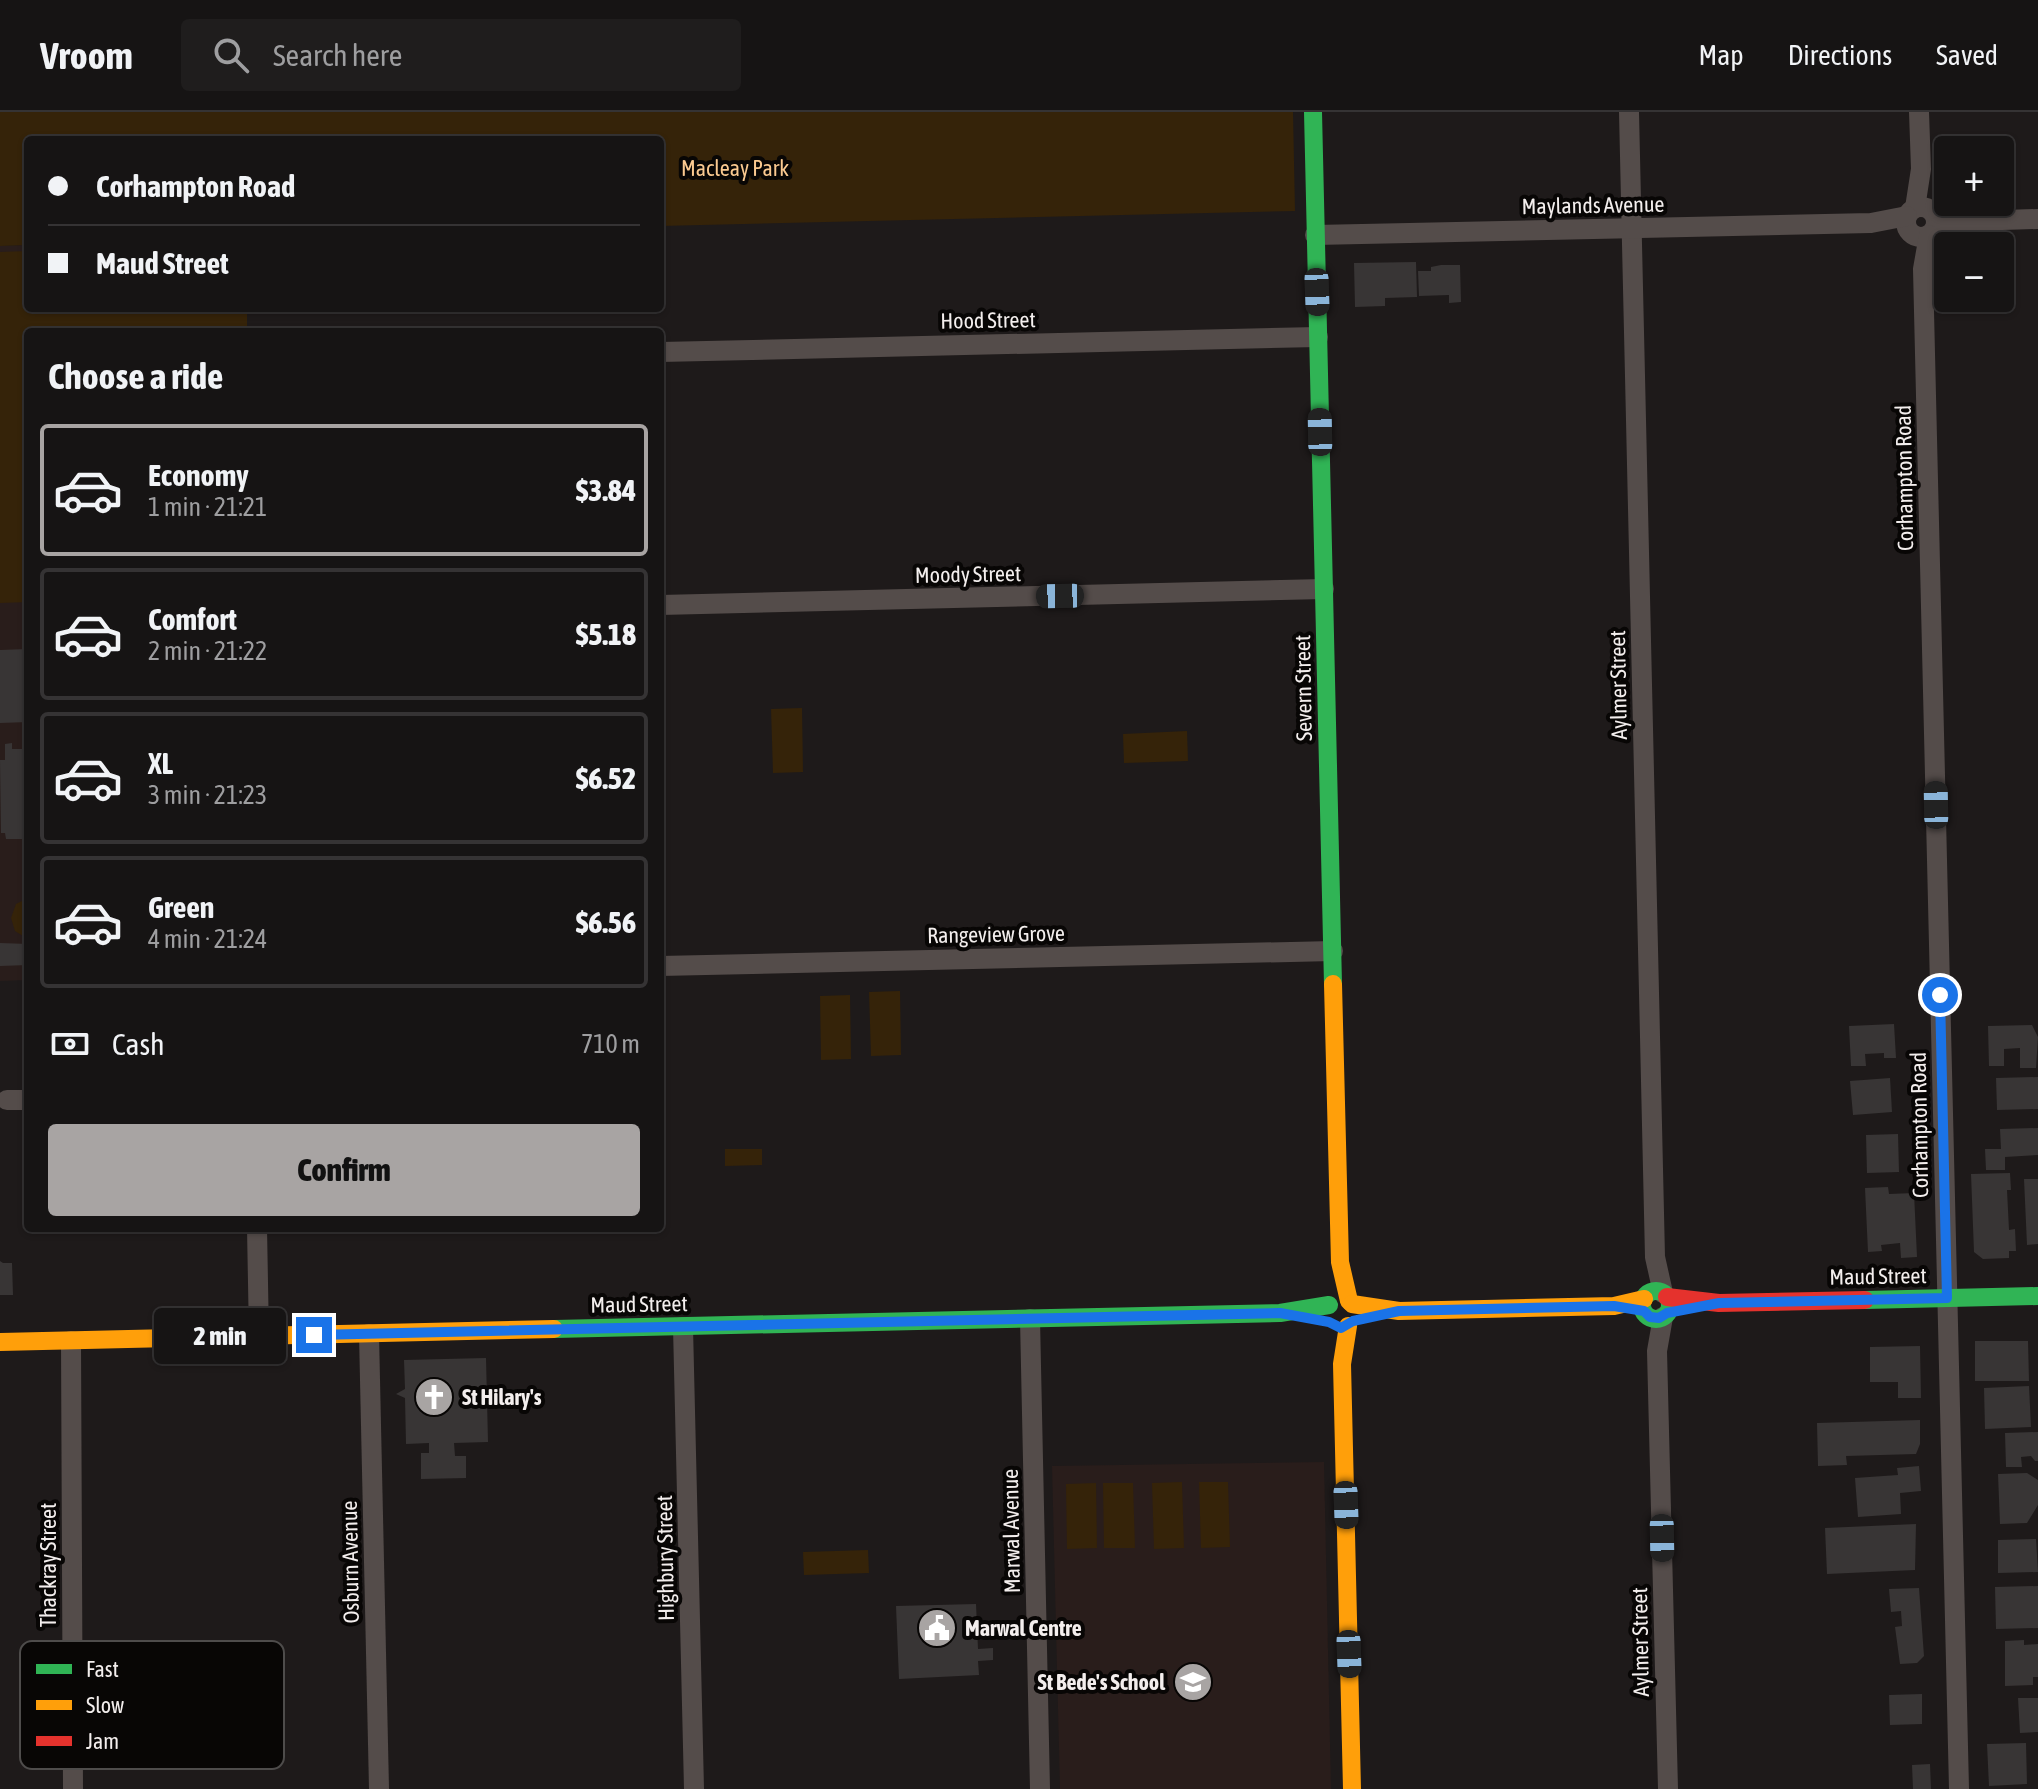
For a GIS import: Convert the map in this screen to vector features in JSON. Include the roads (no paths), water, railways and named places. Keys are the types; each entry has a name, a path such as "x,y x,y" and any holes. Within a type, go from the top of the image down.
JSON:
{"street":[{"name":"Severn Street","path":"1313,112 1352,1789"},
{"name":"Aylmer Street","path":"1629,112 1668,1789"},
{"name":"Corhampton Road","path":"1919,112 1959,1789"},
{"name":"Maylands Avenue","path":"1315,235 2038,219"},
{"name":"Hood Street","path":"664,352 1318,337"},
{"name":"Moody Street","path":"664,605 1324,589"},
{"name":"Rangeview Grove","path":"664,966 1333,951"},
{"path":"7,1100 24,1100"},
{"path":"257,1232 259,1337"},
{"name":"Maud Street","path":"0,1342 2038,1296"},
{"name":"Marwal Avenue","path":"1030,1319 1040,1789"},
{"name":"Highbury Street","path":"683,1327 694,1789"},
{"name":"Osburn Avenue","path":"369,1334 379,1789"},
{"name":"Thackray Street","path":"71,1341 72,1641"},
{"name":"Thackray Street","path":"73,1769 73,1789"}],"place":[{"name":"St Hilary's","path":"434,1397"},
{"name":"Marwal Centre","path":"937,1628"},
{"name":"St Bede's School","path":"1193,1682"}],"park label":[{"name":"Macleay Park","path":"735,168"}]}
